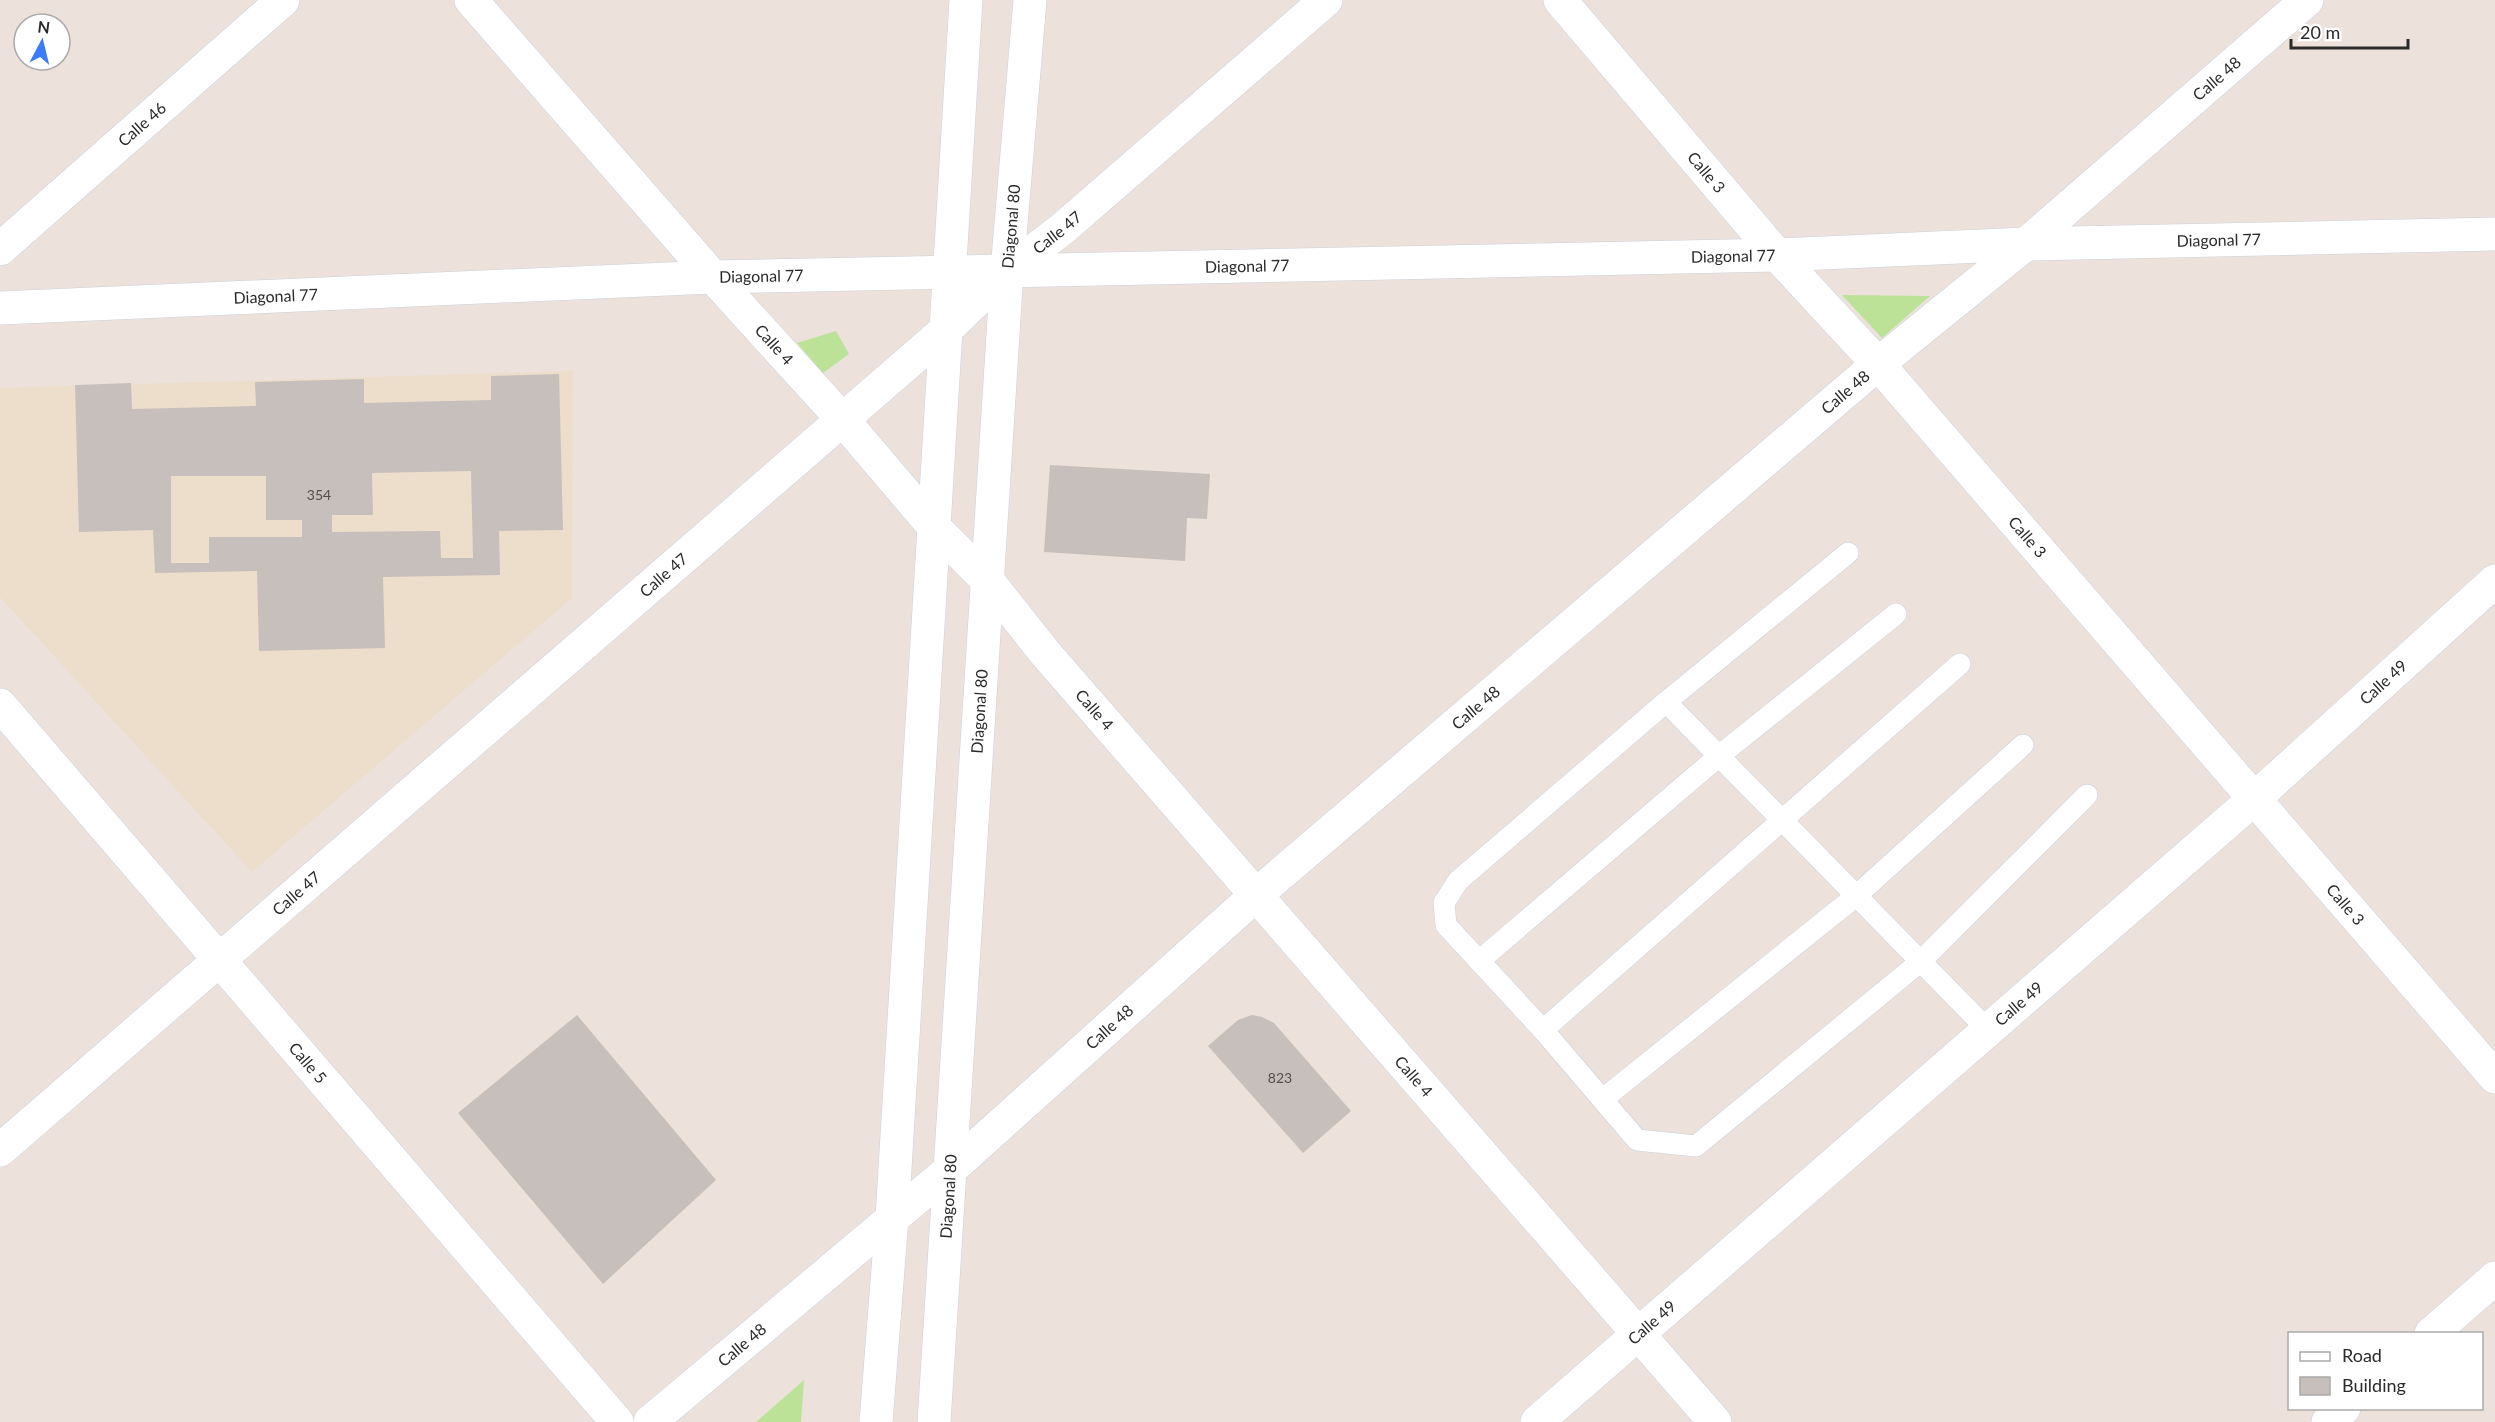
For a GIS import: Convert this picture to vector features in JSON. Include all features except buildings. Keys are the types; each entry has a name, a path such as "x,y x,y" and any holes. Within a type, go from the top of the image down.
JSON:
{"street":[{"name":"Calle 46","path":"0,249 283,0"},
{"name":"Calle 4","path":"471,0 713,277 843,420 934,527 988,582 1046,654 1715,1422"},
{"path":"876,1422 892,1218 966,0"},
{"name":"Diagonal 80","path":"934,1422 1008,272 1030,0"},
{"name":"Calle 47","path":"0,1150 843,420 1008,272 1061,230 1326,0"},
{"name":"Calle 3","path":"1560,0 1777,255 1878,364 2495,1077"},
{"name":"Calle 48","path":"650,1422 950,1170 1256,896 1878,364 2026,244 2307,0"},
{"name":"Diagonal 77","path":"0,308 713,277 1777,255 2026,244 2495,234"},
{"name":"Calle 49","path":"1537,1422 2254,799 2495,581"},
{"name":"Calle 5","path":"0,705 617,1422"},
{"path":"2433,1332 2495,1278"},
{"path":"2328,1422 2342,1410"}],"lane":[{"path":"1848,553 1666,702 1458,881 1444,903 1446,925 1543,1030 1637,1140 1696,1146 1920,962 2087,795"},
{"path":"1479,961 1719,756 1896,614"},
{"path":"1543,1030 1960,664"},
{"path":"1666,702 1988,1030"},
{"path":"1602,1099 1856,896 2023,745"}],"shaded area":[{"path":"573,371 572,598 252,872 0,597 0,388"}],"green space":[{"path":"1842,295 1930,296 1882,338"},
{"path":"836,331 849,354 823,373 797,343"},
{"path":"804,1380 801,1422 756,1422"}]}
